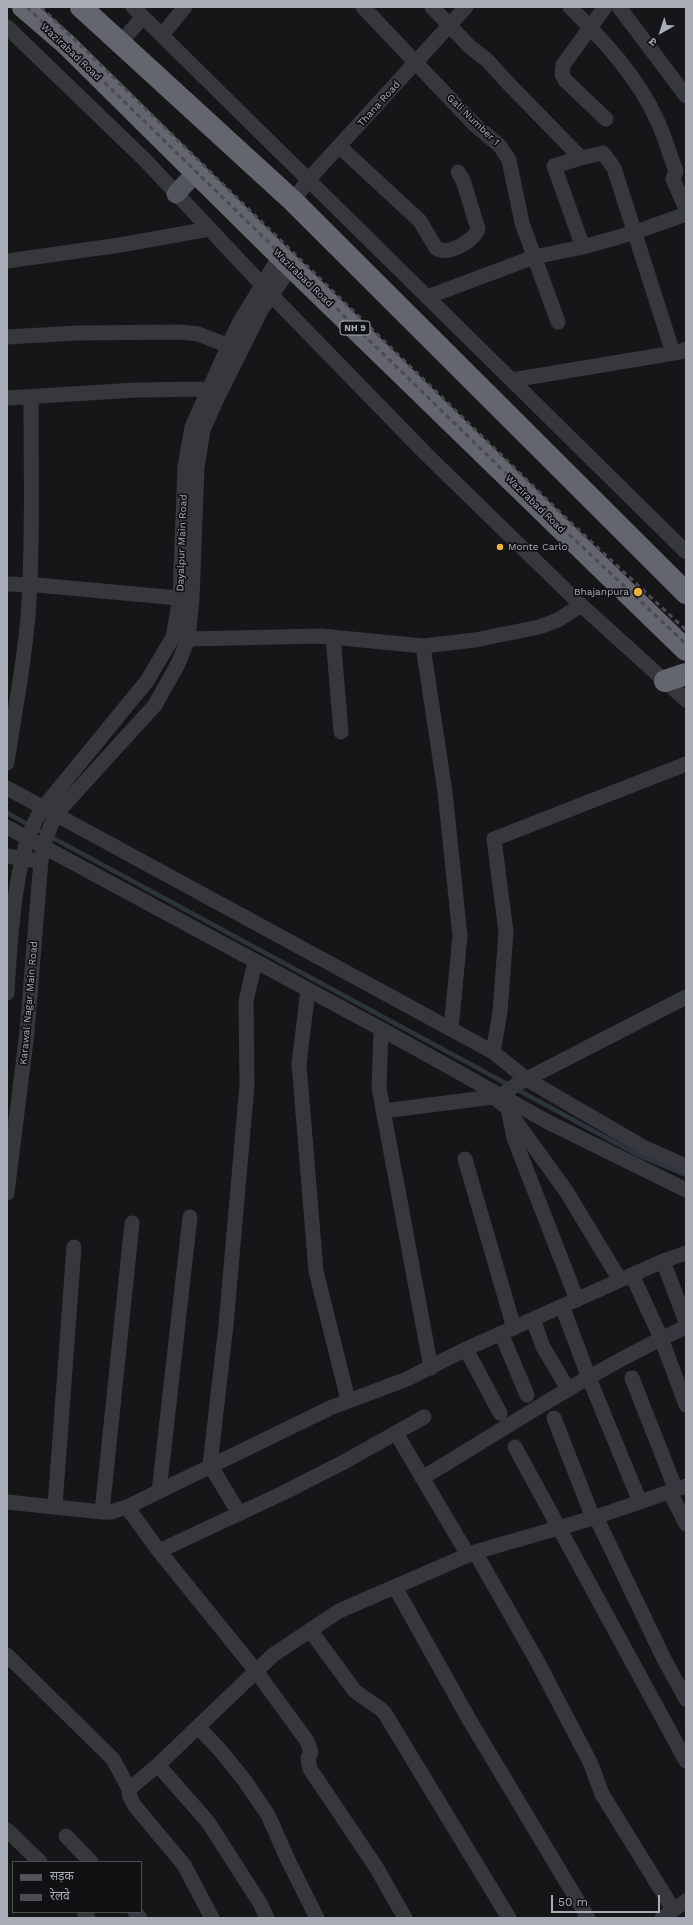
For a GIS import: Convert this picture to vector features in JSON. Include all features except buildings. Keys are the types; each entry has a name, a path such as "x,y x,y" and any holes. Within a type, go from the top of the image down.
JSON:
{"highway":[{"name":"Wazirabad Road","path":"23,7 66,44 286,262 686,650"},
{"path":"81,7 292,201 686,593"},
{"path":"665,681 686,674"}],"main road":[{"path":"176,194 195,172"}],"street":[{"path":"162,35 185,7"},
{"name":"Gali Number 1","path":"363,7 476,125 500,146 509,160 522,223 558,322"},
{"path":"432,7 469,46 488,61 510,86 581,158"},
{"name":"Thana Road","path":"292,201 308,180 340,147 466,7"},
{"path":"570,7 619,59 646,98 658,121 676,171 673,179 686,209"},
{"path":"604,7 563,65 562,74 565,80 606,119"},
{"path":"619,7 686,96"},
{"path":"120,43 138,12 686,551"},
{"path":"7,27 144,160 267,290 426,454 581,604 686,700"},
{"path":"340,147 420,221 436,248 440,251 446,251 470,241 476,236 478,229 463,180 458,172"},
{"path":"512,380 680,351 649,280 636,232 614,168 603,153 554,166 583,247"},
{"path":"427,296 534,257 583,247 636,232 686,214"},
{"path":"7,261 120,245 209,229"},
{"name":"Dayalpur Main Road","path":"48,813 155,705 175,671 188,639 186,599 185,466 192,427 208,389 261,310 267,290 286,262"},
{"path":"7,337 77,333 181,332 198,334 235,349"},
{"name":"Dayalpur Main Road","path":"48,813 147,681 173,637 186,599 197,467 204,430 235,349"},
{"path":"7,398 31,398 136,390 208,389"},
{"path":"7,763 13,717 21,680 30,585 32,537 31,398"},
{"path":"7,584 186,599"},
{"path":"188,639 333,637 423,646 475,640 539,627 558,620 581,604"},
{"path":"333,637 341,732"},
{"path":"423,646 445,792 460,936 451,1029"},
{"path":"492,1052 500,1012 506,932 494,839 686,764"},
{"path":"7,788 48,813 492,1052 523,1082 643,1147 686,1166"},
{"path":"7,993 8,964 22,860 30,835 48,813"},
{"name":"Karawal Nagar Main Road","path":"7,1193 27,1032 32,963 48,813"},
{"path":"7,827 30,835 44,848 381,1029 548,1122 686,1190"},
{"path":"7,856 22,860 44,848"},
{"path":"239,1513 210,1465 226,1326 246,1085 246,1001 255,962"},
{"path":"8,964 32,963"},
{"path":"308,990 299,1064 316,1271 348,1400"},
{"path":"383,1111 499,1095 686,997"},
{"path":"381,1029 379,1088 431,1368"},
{"path":"499,1095 508,1108 514,1138 577,1300"},
{"path":"509,1112 626,1277 661,1338 686,1405"},
{"path":"465,1159 508,1330 527,1395"},
{"path":"158,1492 190,1217"},
{"path":"102,1512 132,1223"},
{"path":"55,1506 74,1247"},
{"path":"7,1502 111,1512 158,1492 210,1465 348,1400 407,1379 466,1349 508,1330 626,1277 686,1253"},
{"path":"663,1261 686,1322"},
{"path":"562,1306 589,1378 640,1502"},
{"path":"533,1319 543,1347 564,1384"},
{"path":"422,1478 589,1378 661,1338 686,1327"},
{"path":"466,1349 500,1413"},
{"path":"632,1378 677,1489 686,1524"},
{"path":"159,1551 344,1462 424,1417"},
{"path":"554,1418 594,1517 664,1659 686,1699"},
{"path":"396,1433 422,1478 471,1553 547,1680 590,1762 602,1794 669,1913"},
{"path":"515,1447 686,1761"},
{"path":"129,1789 158,1765 273,1654 339,1611 471,1553 594,1517 677,1489"},
{"path":"127,1506 159,1551 256,1671 307,1741 311,1752 308,1758 310,1769 376,1867 405,1918"},
{"path":"395,1587 470,1721 588,1918"},
{"path":"310,1630 354,1690 384,1712 509,1918"},
{"path":"7,1655 113,1759 129,1789 130,1797 134,1805 184,1866 212,1918"},
{"path":"198,1727 220,1750 245,1781 268,1815 288,1860 317,1918"},
{"path":"158,1765 208,1822 260,1903 267,1918"},
{"path":"7,1830 39,1861"},
{"path":"66,1836 90,1861"}],"waterway":[{"path":"7,813 638,1155 686,1175"}],"railway":[{"path":"27,7 559,525 686,644"},
{"path":"41,7 566,518 686,630"}],"place":[{"name":"Monte Carlo","path":"500,547"},
{"name":"Bhajanpura","path":"638,592"}]}
